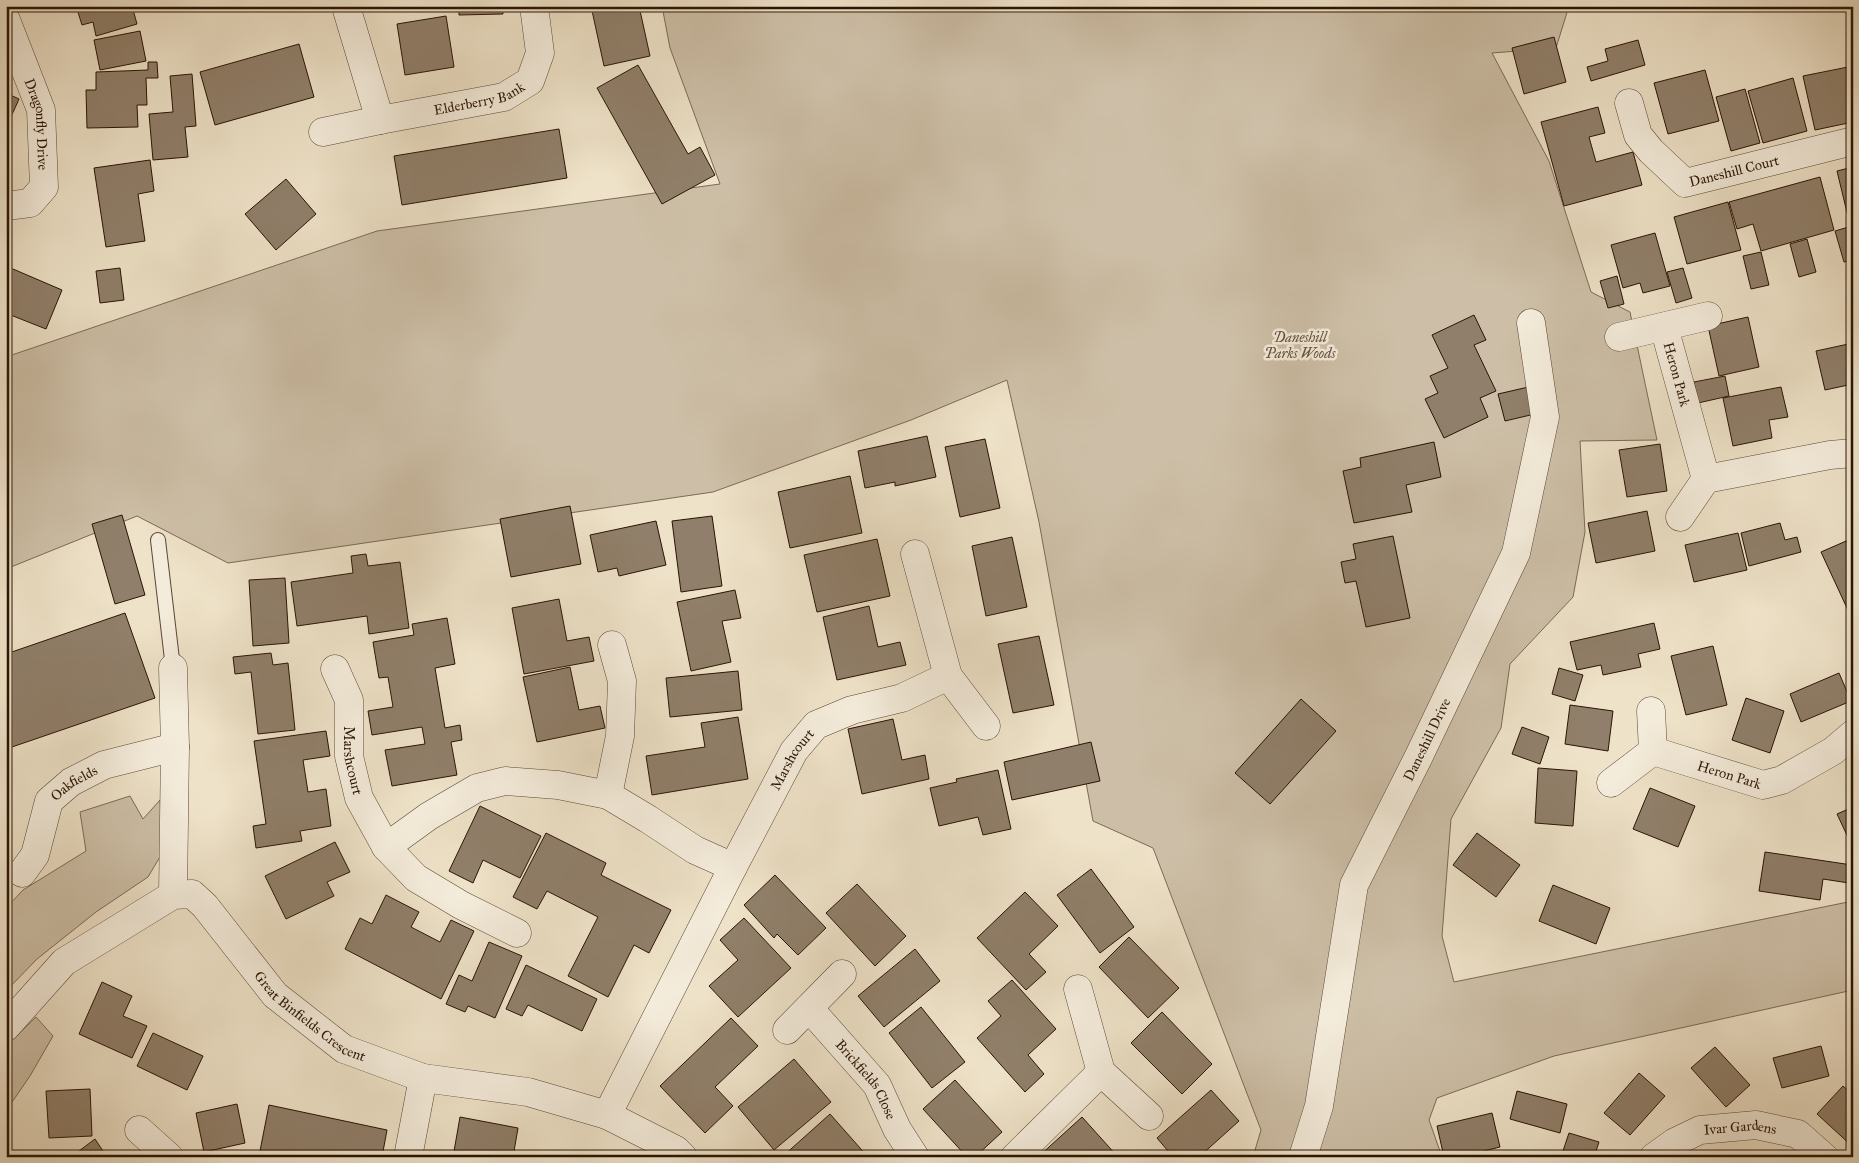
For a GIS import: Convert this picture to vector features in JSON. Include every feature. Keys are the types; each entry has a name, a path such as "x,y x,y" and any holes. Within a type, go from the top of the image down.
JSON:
{"street":[{"name":"Elderberry Bank","path":"323,132 504,97 530,81 540,53 534,6"},
{"path":"347,10 380,120"},
{"name":"Dragonfly Drive","path":"6,20 41,110 44,187 30,203 6,206"},
{"name":"Daneshill Court","path":"1629,103 1638,135 1650,151 1685,183 1853,141"},
{"name":"Heron Park","path":"1619,337 1708,316"},
{"name":"Daneshill Drive","path":"1302,1157 1318,1106 1354,886 1418,758 1516,553 1545,416 1531,323"},
{"name":"Heron Park","path":"1664,327 1706,479"},
{"path":"1680,517 1706,479 1830,456 1852,454"},
{"path":"915,554 948,676 986,726"},
{"path":"608,795 620,736 622,681 612,645"},
{"path":"6,1027 64,962 173,896 175,748 173,668"},
{"name":"Marshcourt","path":"335,668 349,700 348,756 359,798 386,847 416,878 461,905 517,933"},
{"name":"Marshcourt","path":"607,1115 794,751 816,725 852,710 902,698 948,676"},
{"path":"1611,783 1653,751 1651,711"},
{"name":"Heron Park","path":"1653,751 1763,786 1782,780 1833,751 1853,734"},
{"name":"Oakfields","path":"22,873 35,855 49,801 72,782 104,764 175,748"},
{"path":"386,847 429,816 477,788 505,781 558,784 608,795 695,850 733,867"},
{"name":"Great Binfields Crescent","path":"173,896 192,894 205,906 274,995 344,1049 423,1078 528,1092 607,1115 676,1150 683,1157"},
{"path":"787,1030 842,974"},
{"path":"1078,988 1101,1072 1149,1116"},
{"name":"Brickfields Close","path":"809,1008 877,1085 897,1129 915,1157"},
{"path":"1015,1157 1101,1072"},
{"path":"408,1157 423,1078"},
{"name":"Ivar Gardens","path":"1654,1157 1674,1142 1700,1130 1756,1125 1798,1134 1824,1157"},
{"path":"139,1130 169,1157"}],"lane":[{"path":"158,540 173,668"}],"green space":[{"name":"Daneshill Parks Woods","path":"662,6 1569,6 1556,48 1492,53 1549,161 1591,292 1630,312 1657,440 1580,441 1585,532 1573,597 1510,664 1501,728 1451,819 1442,936 1454,982 1853,901 1853,990 1554,1056 1437,1098 1429,1120 1442,1157 1253,1157 1261,1130 1153,848 1093,821 1039,522 1007,380 911,420 713,492 228,563 137,516 6,569 6,357 377,231 720,184 670,48"},
{"path":"130,796 143,819 160,800 164,850 148,877 96,912 37,959 6,991 6,908 23,890 86,851 80,812"},
{"path":"36,1017 53,1036 30,1076 6,1111 6,1046"}],"building":[{"path":"76,6 132,6 137,24 96,36 93,22 82,25"},
{"path":"459,6 503,6 503,14 459,15"},
{"path":"591,6 639,6 650,56 604,66"},
{"path":"446,16 454,67 405,75 397,24"},
{"path":"140,31 146,61 100,70 94,40"},
{"path":"1554,37 1566,82 1524,94 1512,48"},
{"path":"1638,40 1645,65 1591,81 1587,67 1608,61 1605,49"},
{"path":"299,44 314,97 215,125 200,72"},
{"path":"148,62 157,62 158,78 146,78 147,105 137,105 138,127 87,128 86,90 96,90 96,72 148,70"},
{"path":"638,65 688,154 700,147 715,175 662,204 597,88"},
{"path":"1853,66 1853,98 1849,99 1853,122 1815,130 1803,76"},
{"path":"1705,70 1719,121 1668,134 1654,83"},
{"path":"192,74 196,126 185,127 188,157 153,160 149,114 173,112 170,76"},
{"path":"1793,78 1807,131 1763,143 1748,91"},
{"path":"1745,89 1760,143 1731,151 1716,97"},
{"path":"6,93 19,99 6,128"},
{"path":"1598,107 1605,133 1589,137 1596,162 1633,152 1642,185 1564,206 1541,122"},
{"path":"559,129 567,178 402,205 394,156"},
{"path":"150,160 154,191 138,194 145,241 106,247 94,168"},
{"path":"1853,167 1853,224 1850,225 1837,171"},
{"path":"1820,177 1834,230 1761,251 1753,224 1737,229 1729,202"},
{"path":"286,179 316,214 276,250 245,214"},
{"path":"1728,202 1741,250 1687,264 1674,217"},
{"path":"1852,226 1853,260 1844,262 1835,231"},
{"path":"1655,233 1670,286 1643,293 1640,283 1623,288 1611,245"},
{"path":"1807,239 1816,272 1799,277 1790,244"},
{"path":"1761,252 1769,285 1751,289 1743,256"},
{"path":"6,266 62,290 46,329 8,314 6,318"},
{"path":"120,268 124,300 100,303 96,271"},
{"path":"1683,268 1692,298 1676,303 1667,272"},
{"path":"1617,276 1624,304 1608,308 1600,281"},
{"path":"1474,315 1486,340 1474,345 1496,391 1480,398 1488,417 1444,438 1425,399 1438,393 1430,376 1448,368 1432,335"},
{"path":"1748,317 1759,367 1719,376 1708,326"},
{"path":"1853,343 1853,384 1825,390 1816,351"},
{"path":"1725,376 1729,396 1698,403 1694,382"},
{"path":"1533,386 1539,413 1505,421 1498,394"},
{"path":"1781,387 1788,417 1769,420 1772,438 1733,446 1723,398"},
{"path":"927,436 936,477 895,486 895,482 865,488 858,451"},
{"path":"985,439 1000,508 960,517 945,447"},
{"path":"1434,442 1441,477 1406,485 1412,512 1354,523 1343,471 1361,467 1360,458"},
{"path":"1660,444 1667,491 1627,497 1619,450"},
{"path":"850,476 862,533 790,548 778,492"},
{"path":"570,506 581,564 511,577 500,519"},
{"path":"1647,511 1655,551 1596,563 1588,523"},
{"path":"122,515 145,595 115,604 92,524"},
{"path":"712,516 722,586 681,592 672,521"},
{"path":"656,521 666,565 619,576 617,568 598,572 590,535"},
{"path":"1780,523 1785,540 1797,537 1801,552 1749,566 1741,533"},
{"path":"1738,533 1747,570 1694,582 1685,545"},
{"path":"1393,536 1410,618 1366,627 1356,581 1345,583 1341,562 1356,559 1353,544"},
{"path":"1012,537 1027,607 986,616 972,546"},
{"path":"1853,538 1853,621 1821,552"},
{"path":"877,539 890,596 817,612 804,555"},
{"path":"366,554 368,566 400,562 409,628 369,634 367,616 297,626 291,582 353,573 351,556"},
{"path":"285,578 289,643 253,646 249,580"},
{"path":"735,590 741,618 722,621 731,662 691,671 677,602"},
{"path":"559,599 567,641 589,637 594,661 524,674 512,608"},
{"path":"869,606 878,647 900,642 906,665 837,680 823,617"},
{"path":"125,613 155,698 9,748 6,740 6,654"},
{"path":"447,618 455,664 435,668 445,728 460,725 462,740 451,742 457,775 392,786 385,750 425,744 422,727 372,735 368,711 393,707 388,677 379,678 373,642 414,635 412,624"},
{"path":"1654,623 1660,649 1638,654 1641,667 1603,675 1601,665 1577,670 1570,642"},
{"path":"1039,636 1054,705 1013,713 998,644"},
{"path":"1713,646 1727,705 1686,715 1671,656"},
{"path":"271,653 273,665 288,663 295,730 258,734 251,672 235,674 233,657"},
{"path":"570,667 579,710 600,706 605,728 537,742 523,677"},
{"path":"1559,668 1583,675 1575,701 1552,694"},
{"path":"738,671 742,710 670,717 666,678"},
{"path":"1839,673 1851,701 1801,722 1790,694"},
{"path":"1746,698 1784,711 1770,753 1732,740"},
{"path":"1301,699 1336,731 1270,804 1235,773"},
{"path":"1570,705 1613,711 1608,751 1565,744"},
{"path":"738,717 748,779 652,795 646,756 705,747 701,723"},
{"path":"893,719 902,760 925,755 929,779 862,794 848,729"},
{"path":"1522,727 1549,737 1540,764 1512,754"},
{"path":"326,731 330,756 303,760 308,792 326,789 331,826 300,831 302,841 256,848 253,826 266,824 254,741"},
{"path":"1091,742 1100,781 1012,800 1004,762"},
{"path":"1538,768 1577,771 1573,826 1535,823"},
{"path":"998,770 1011,829 983,835 978,817 939,826 930,788 957,782 956,779"},
{"path":"1650,788 1695,806 1678,847 1633,829"},
{"path":"480,806 541,836 520,878 483,860 473,883 449,871"},
{"path":"1853,807 1853,848 1837,814"},
{"path":"546,833 606,863 601,875 671,910 649,953 634,945 608,997 568,976 598,917 547,891 537,909 513,897"},
{"path":"1477,833 1520,865 1496,897 1453,865"},
{"path":"335,842 350,872 327,882 334,896 286,919 265,876"},
{"path":"1765,852 1852,865 1849,883 1823,879 1820,900 1759,891"},
{"path":"1091,869 1134,927 1100,953 1057,895"},
{"path":"775,875 826,928 798,955 777,934 774,938 744,905"},
{"path":"857,884 906,936 875,966 826,913"},
{"path":"1553,885 1610,908 1596,944 1539,921"},
{"path":"1025,892 1058,926 1029,954 1046,972 1026,990 977,938"},
{"path":"386,895 419,912 411,927 440,942 451,920 474,931 441,999 345,949 360,918 372,924"},
{"path":"744,918 791,968 738,1017 709,986 738,960 720,940"},
{"path":"1129,937 1179,988 1148,1018 1099,967"},
{"path":"489,942 522,956 495,1018 468,1006 465,1012 446,1004 459,975 472,981"},
{"path":"915,949 940,981 884,1027 858,996"},
{"path":"526,965 597,999 582,1031 528,1005 522,1016 506,1009"},
{"path":"1012,980 1056,1029 1028,1055 1044,1074 1025,1092 977,1038 1001,1016 988,1001"},
{"path":"102,982 132,996 123,1016 147,1026 132,1058 79,1034"},
{"path":"921,1007 965,1062 932,1088 889,1033"},
{"path":"1162,1012 1212,1064 1182,1094 1131,1043"},
{"path":"731,1018 758,1046 715,1087 733,1106 705,1133 660,1086"},
{"path":"153,1033 203,1056 187,1090 137,1066"},
{"path":"1821,1046 1829,1076 1782,1088 1773,1058"},
{"path":"1715,1047 1750,1085 1726,1107 1691,1068"},
{"path":"794,1059 831,1102 774,1150 738,1107"},
{"path":"1639,1073 1665,1096 1630,1135 1604,1113"},
{"path":"955,1080 1002,1132 975,1157 967,1157 923,1109"},
{"path":"1843,1086 1853,1095 1853,1147 1817,1114"},
{"path":"90,1089 92,1136 49,1138 46,1091"},
{"path":"1211,1090 1239,1121 1199,1157 1173,1157 1157,1138"},
{"path":"1517,1091 1567,1104 1560,1133 1510,1119"},
{"path":"237,1104 245,1143 204,1152 196,1113"},
{"path":"269,1105 387,1130 382,1157 336,1157 327,1155 327,1157 286,1157 260,1151"},
{"path":"1492,1113 1500,1147 1459,1157 1444,1157 1437,1126"},
{"path":"830,1114 868,1157 782,1157"},
{"path":"460,1117 518,1128 513,1157 453,1157"},
{"path":"1082,1117 1118,1157 1038,1157"},
{"path":"1569,1133 1599,1142 1594,1157 1561,1157"},
{"path":"95,1139 107,1157 71,1157"}]}
